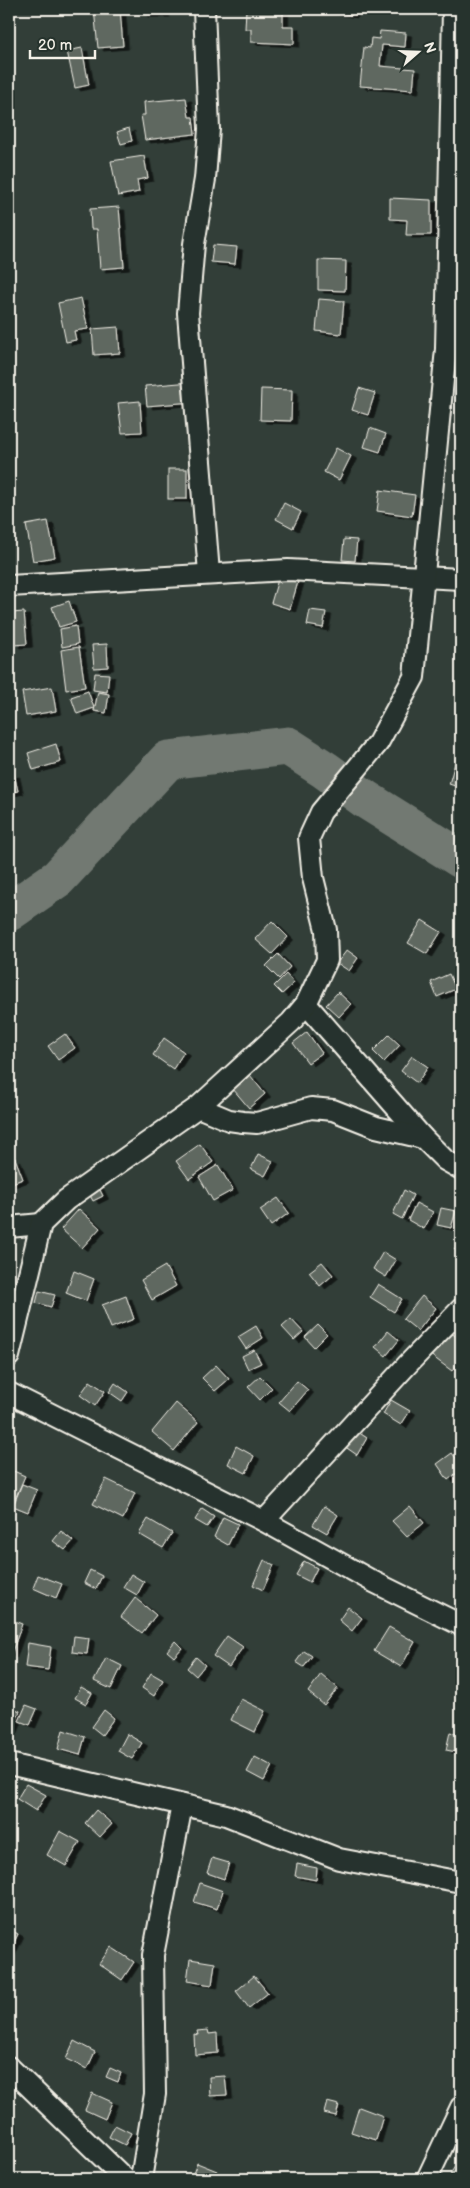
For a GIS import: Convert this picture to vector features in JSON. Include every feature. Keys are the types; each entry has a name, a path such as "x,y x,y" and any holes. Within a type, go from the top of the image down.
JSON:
{"street":[{"path":"204,9 209,129 205,179 194,244 188,314 209,573"},
{"path":"9,1356 41,1224 66,1200 198,1107 291,1022 306,1004 327,960 326,930 313,878 309,838 321,812 378,743 414,676 446,349 453,9"},
{"path":"9,586 209,573 288,570 461,579"},
{"path":"306,1004 423,1138 446,1160 461,1169"},
{"path":"198,1107 229,1120 243,1122 256,1122 311,1108 333,1110 376,1127 423,1138"},
{"path":"9,1227 41,1224"},
{"path":"264,1521 461,1309"},
{"path":"9,1393 264,1521 374,1582 461,1625"},
{"path":"9,1764 226,1815 340,1859 461,1882"},
{"path":"141,2179 155,2094 153,1955 182,1805"},
{"path":"9,2067 125,2179"},
{"path":"428,2179 461,2107"}],"building":[{"path":"94,9 120,9 123,46 98,48"},
{"path":"143,9 164,9 164,14 143,14"},
{"path":"246,9 283,9 283,26 294,26 294,44 251,42 251,29 245,29"},
{"path":"322,9 353,9 352,15"},
{"path":"380,31 406,33 405,47 382,45 380,66 415,69 413,90 360,86 364,47 370,48 371,38 379,39"},
{"path":"82,48 89,85 75,88 67,51"},
{"path":"186,98 189,117 193,117 195,134 145,140 141,115 145,115 144,102"},
{"path":"129,128 132,141 121,144 117,132"},
{"path":"144,156 148,178 137,180 139,192 118,196 111,161"},
{"path":"390,198 431,200 431,235 406,235 407,220 390,219"},
{"path":"119,207 124,267 100,269 97,229 91,229 90,209"},
{"path":"213,245 237,247 235,264 211,262"},
{"path":"318,260 346,261 345,291 318,290"},
{"path":"81,298 88,329 74,331 76,340 66,342 58,303"},
{"path":"319,299 344,301 341,334 316,331"},
{"path":"118,327 120,353 94,355 92,329"},
{"path":"191,382 192,402 147,406 145,386"},
{"path":"359,388 375,393 368,415 352,410"},
{"path":"261,389 292,390 291,421 260,420"},
{"path":"140,401 142,432 122,433 118,403"},
{"path":"370,428 386,434 380,452 364,447"},
{"path":"336,448 351,456 339,480 324,472"},
{"path":"168,469 187,469 187,499 168,499"},
{"path":"380,490 415,495 412,516 377,511"},
{"path":"284,503 301,512 293,528 276,519"},
{"path":"48,521 55,557 33,561 26,525"},
{"path":"344,539 357,540 355,561 342,560"},
{"path":"279,576 298,582 290,609 271,603"},
{"path":"69,601 76,622 59,627 52,607"},
{"path":"310,610 326,612 323,628 307,625"},
{"path":"24,612 27,644 14,645 11,613"},
{"path":"76,626 78,644 62,647 60,629"},
{"path":"107,644 108,667 94,668 92,645"},
{"path":"79,647 85,687 66,690 61,650"},
{"path":"95,673 109,674 107,692 93,690"},
{"path":"52,687 56,711 26,716 22,692"},
{"path":"88,691 94,708 77,714 71,697"},
{"path":"98,692 109,694 106,713 94,711"},
{"path":"56,744 61,762 33,770 28,753"},
{"path":"457,756 461,758 461,788 449,784"},
{"path":"14,774 18,791 9,793 9,775"},
{"path":"422,920 441,932 427,954 408,943"},
{"path":"272,921 288,937 272,954 255,939"},
{"path":"347,950 358,958 349,971 337,963"},
{"path":"278,954 290,967 279,979 266,966"},
{"path":"286,974 294,983 282,994 274,986"},
{"path":"449,974 456,989 437,997 431,982"},
{"path":"338,992 351,1004 339,1017 326,1005"},
{"path":"307,1032 322,1053 308,1063 293,1043"},
{"path":"65,1034 75,1048 58,1060 48,1046"},
{"path":"389,1035 400,1045 384,1062 373,1051"},
{"path":"164,1038 184,1052 173,1069 153,1055"},
{"path":"412,1056 428,1067 417,1083 401,1071"},
{"path":"250,1075 265,1094 249,1108 233,1089"},
{"path":"200,1144 213,1162 189,1179 176,1161"},
{"path":"258,1154 273,1161 265,1176 251,1169"},
{"path":"15,1158 23,1179 9,1184 9,1161"},
{"path":"218,1165 233,1190 213,1201 199,1177"},
{"path":"96,1182 103,1196 93,1201 86,1188"},
{"path":"404,1190 413,1195 402,1219 393,1214"},
{"path":"278,1198 289,1213 271,1226 260,1210"},
{"path":"416,1203 433,1212 424,1229 408,1220"},
{"path":"441,1208 456,1211 451,1228 437,1225"},
{"path":"79,1209 100,1228 82,1248 61,1229"},
{"path":"461,1241 461,1256 454,1249"},
{"path":"383,1252 396,1260 386,1277 373,1269"},
{"path":"322,1262 333,1275 320,1286 309,1272"},
{"path":"165,1266 176,1286 152,1300 141,1280"},
{"path":"74,1271 94,1279 86,1301 66,1293"},
{"path":"378,1284 402,1299 394,1312 370,1297"},
{"path":"39,1291 55,1295 51,1307 36,1303"},
{"path":"126,1296 134,1319 111,1328 102,1305"},
{"path":"422,1296 436,1308 418,1331 403,1319"},
{"path":"291,1319 303,1332 294,1340 282,1327"},
{"path":"318,1325 327,1334 314,1347 305,1337"},
{"path":"256,1326 263,1338 246,1349 238,1337"},
{"path":"447,1330 461,1340 461,1359 452,1371 429,1354"},
{"path":"388,1331 399,1340 386,1356 375,1347"},
{"path":"254,1350 261,1363 248,1369 242,1356"},
{"path":"216,1365 229,1379 215,1391 202,1378"},
{"path":"260,1376 272,1388 260,1400 248,1387"},
{"path":"90,1381 105,1391 95,1406 80,1395"},
{"path":"297,1381 308,1390 290,1411 279,1402"},
{"path":"115,1383 128,1392 122,1401 109,1392"},
{"path":"391,1400 410,1411 401,1425 383,1414"},
{"path":"176,1403 198,1422 174,1451 152,1432"},
{"path":"355,1430 367,1438 357,1455 344,1446"},
{"path":"236,1446 254,1456 246,1473 228,1464"},
{"path":"452,1453 461,1465 461,1470 448,1480 437,1464"},
{"path":"9,1469 25,1476 12,1506 9,1504"},
{"path":"106,1479 135,1493 123,1519 93,1504"},
{"path":"22,1484 37,1490 28,1512 13,1506"},
{"path":"324,1506 338,1515 327,1533 313,1525"},
{"path":"410,1506 424,1523 407,1537 392,1521"},
{"path":"202,1509 214,1517 207,1527 195,1520"},
{"path":"223,1517 238,1524 228,1545 214,1537"},
{"path":"148,1519 172,1533 163,1548 139,1534"},
{"path":"61,1531 73,1541 65,1550 53,1541"},
{"path":"264,1560 274,1565 263,1590 253,1585"},
{"path":"304,1561 317,1568 310,1582 296,1575"},
{"path":"90,1570 102,1576 96,1589 84,1583"},
{"path":"131,1574 144,1582 137,1595 123,1587"},
{"path":"38,1575 62,1584 56,1598 33,1588"},
{"path":"135,1598 156,1615 142,1633 121,1617"},
{"path":"348,1607 362,1618 352,1631 339,1620"},
{"path":"9,1619 22,1624 11,1655 9,1654"},
{"path":"389,1627 415,1642 401,1667 374,1651"},
{"path":"74,1636 89,1638 87,1654 72,1652"},
{"path":"227,1636 243,1647 229,1667 213,1656"},
{"path":"175,1641 182,1648 174,1657 167,1651"},
{"path":"28,1643 51,1647 48,1670 25,1667"},
{"path":"304,1651 312,1656 304,1667 296,1662"},
{"path":"196,1657 205,1665 196,1676 187,1668"},
{"path":"106,1658 122,1666 111,1689 94,1681"},
{"path":"151,1673 163,1680 154,1696 142,1688"},
{"path":"321,1674 338,1688 324,1705 308,1692"},
{"path":"81,1687 92,1693 86,1704 75,1698"},
{"path":"241,1699 265,1711 255,1732 231,1720"},
{"path":"26,1705 37,1709 30,1725 19,1721"},
{"path":"9,1706 20,1711 10,1735 9,1735"},
{"path":"104,1710 114,1718 102,1735 92,1727"},
{"path":"63,1730 85,1737 80,1755 58,1749"},
{"path":"450,1732 461,1735 461,1753 446,1750"},
{"path":"127,1734 142,1743 132,1759 118,1751"},
{"path":"255,1757 272,1766 264,1781 247,1772"},
{"path":"26,1784 46,1795 36,1811 17,1799"},
{"path":"96,1810 112,1824 100,1837 85,1823"},
{"path":"60,1831 80,1842 66,1866 47,1855"},
{"path":"212,1858 229,1863 224,1879 207,1873"},
{"path":"297,1864 317,1868 316,1880 295,1876"},
{"path":"200,1883 223,1891 217,1909 194,1902"},
{"path":"9,1929 18,1934 9,1953"},
{"path":"111,1947 134,1962 122,1980 99,1964"},
{"path":"190,1959 215,1963 212,1985 187,1981"},
{"path":"254,1976 268,1993 249,2008 236,1991"},
{"path":"208,2030 209,2034 217,2033 218,2053 195,2055 194,2034 198,2035 197,2031"},
{"path":"74,2041 95,2052 87,2069 66,2059"},
{"path":"110,2068 121,2073 118,2082 106,2077"},
{"path":"225,2076 227,2095 210,2096 209,2077"},
{"path":"92,2093 112,2102 105,2119 85,2110"},
{"path":"327,2102 339,2105 336,2116 324,2113"},
{"path":"359,2107 383,2116 376,2140 351,2132"},
{"path":"115,2125 131,2133 125,2145 109,2137"},
{"path":"197,2163 217,2171 214,2179 191,2179"},
{"path":"456,2165 461,2168 461,2179 450,2174"}],"waterway":[{"path":"9,912 58,878 168,760 288,746 365,799 461,859"}]}
